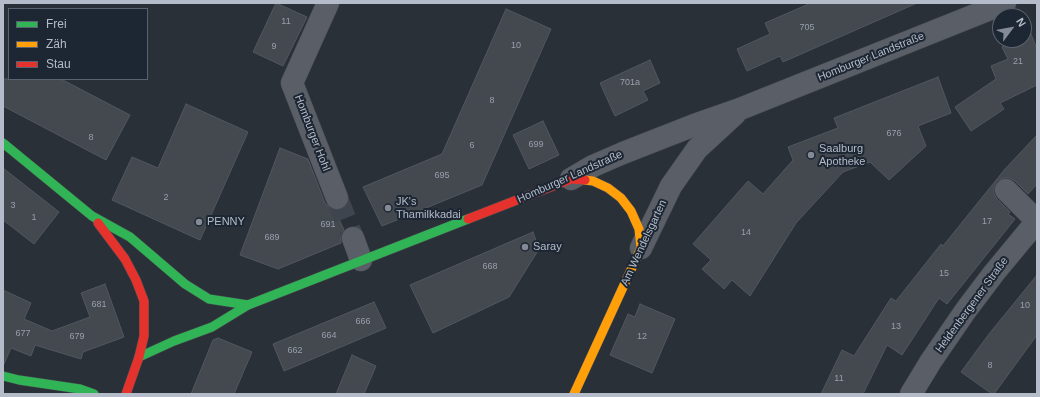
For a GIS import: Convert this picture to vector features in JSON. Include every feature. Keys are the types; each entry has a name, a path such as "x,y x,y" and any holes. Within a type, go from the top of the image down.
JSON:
{"street":[{"name":"Homburger Hohl","path":"328,3 292,83 337,198"},
{"name":"Homburger Landstraße","path":"138,357 212,327 248,305 571,179 593,166 623,153 740,109 1005,3"},
{"name":"Am Wendelsgarten","path":"574,394 671,186 697,149 740,109"},
{"path":"3,143 92,216 130,237 185,284 209,299 248,305"},
{"path":"571,179 593,181 608,188 620,198 631,212 639,229 641,248"},
{"name":"Heldenbergener Straße","path":"911,394 931,361 966,310 1037,221 1006,190"},
{"path":"92,216 125,259 144,300 144,336 126,394"},
{"path":"353,238 361,260"},
{"path":"3,376 80,389 94,394"}],"building":[{"path":"276,3 307,17 283,66 253,52"},
{"path":"811,3 917,3 783,62 780,56 747,71 737,49 770,34 765,23"},
{"path":"506,9 551,29 482,185 382,226 363,187 442,154"},
{"path":"1032,36 1037,49 1037,85 1000,103 1004,109 971,131 955,107 996,79 991,66 1008,59 1002,48 1032,48"},
{"path":"650,60 660,83 643,91 648,100 615,116 600,83"},
{"path":"938,77 951,113 918,126 926,146 889,180 870,162 843,172 796,223 750,296 732,280 724,289 702,269 711,260 693,244 748,181 763,194 793,160 788,147 838,128 834,118"},
{"path":"3,79 63,80 130,115 106,160 3,106"},
{"path":"186,104 248,132 200,240 112,200 132,157 158,168"},
{"path":"543,121 559,155 529,169 513,135"},
{"path":"1037,135 1037,184 1028,194 1010,178 1003,178 997,181 994,187 994,194 1010,212 1008,214 1015,219 947,304 939,298 902,355 887,345 863,394 821,394 842,350 854,356 891,298 896,301 941,244 943,246 1005,169"},
{"path":"280,148 308,159 325,203 330,208 335,210 344,230 341,236 341,243 278,269 240,255"},
{"path":"3,168 59,212 34,244 3,220"},
{"path":"533,232 539,249 509,297 433,333 410,285"},
{"path":"1037,275 1037,335 994,394 992,394 961,372 989,334"},
{"path":"105,284 124,337 83,352 81,359 35,345 31,356 11,348 3,364 3,290 31,303 24,319 52,331 90,317 81,293"},
{"path":"374,302 386,328 284,371 273,344"},
{"path":"640,304 675,319 652,373 610,355 628,314 635,317"},
{"path":"218,338 252,352 234,394 191,394 213,340"},
{"path":"352,355 376,366 364,394 336,394"}],"tunnel":[{"path":"337,198 353,238"}],"traffic: fast":[{"path":"3,143 92,216 130,237 185,284 209,299 248,305"},
{"path":"139,357 174,341 212,327 248,305 468,219"},
{"path":"3,376 19,380 80,389 94,394"}],"traffic: slow":[{"path":"574,394 641,248 639,229 631,211 621,198 608,188 593,181 585,180"}],"traffic: jam":[{"path":"468,219 571,179 585,180"},
{"path":"98,223 125,259 136,280 144,301 144,336 139,357 126,394"}],"place":[{"name":"Saalburg Apotheke","path":"811,155"},
{"name":"JK's Thamilkkadai","path":"388,208"},
{"name":"PENNY","path":"199,222"},
{"name":"Saray","path":"525,247"}]}
